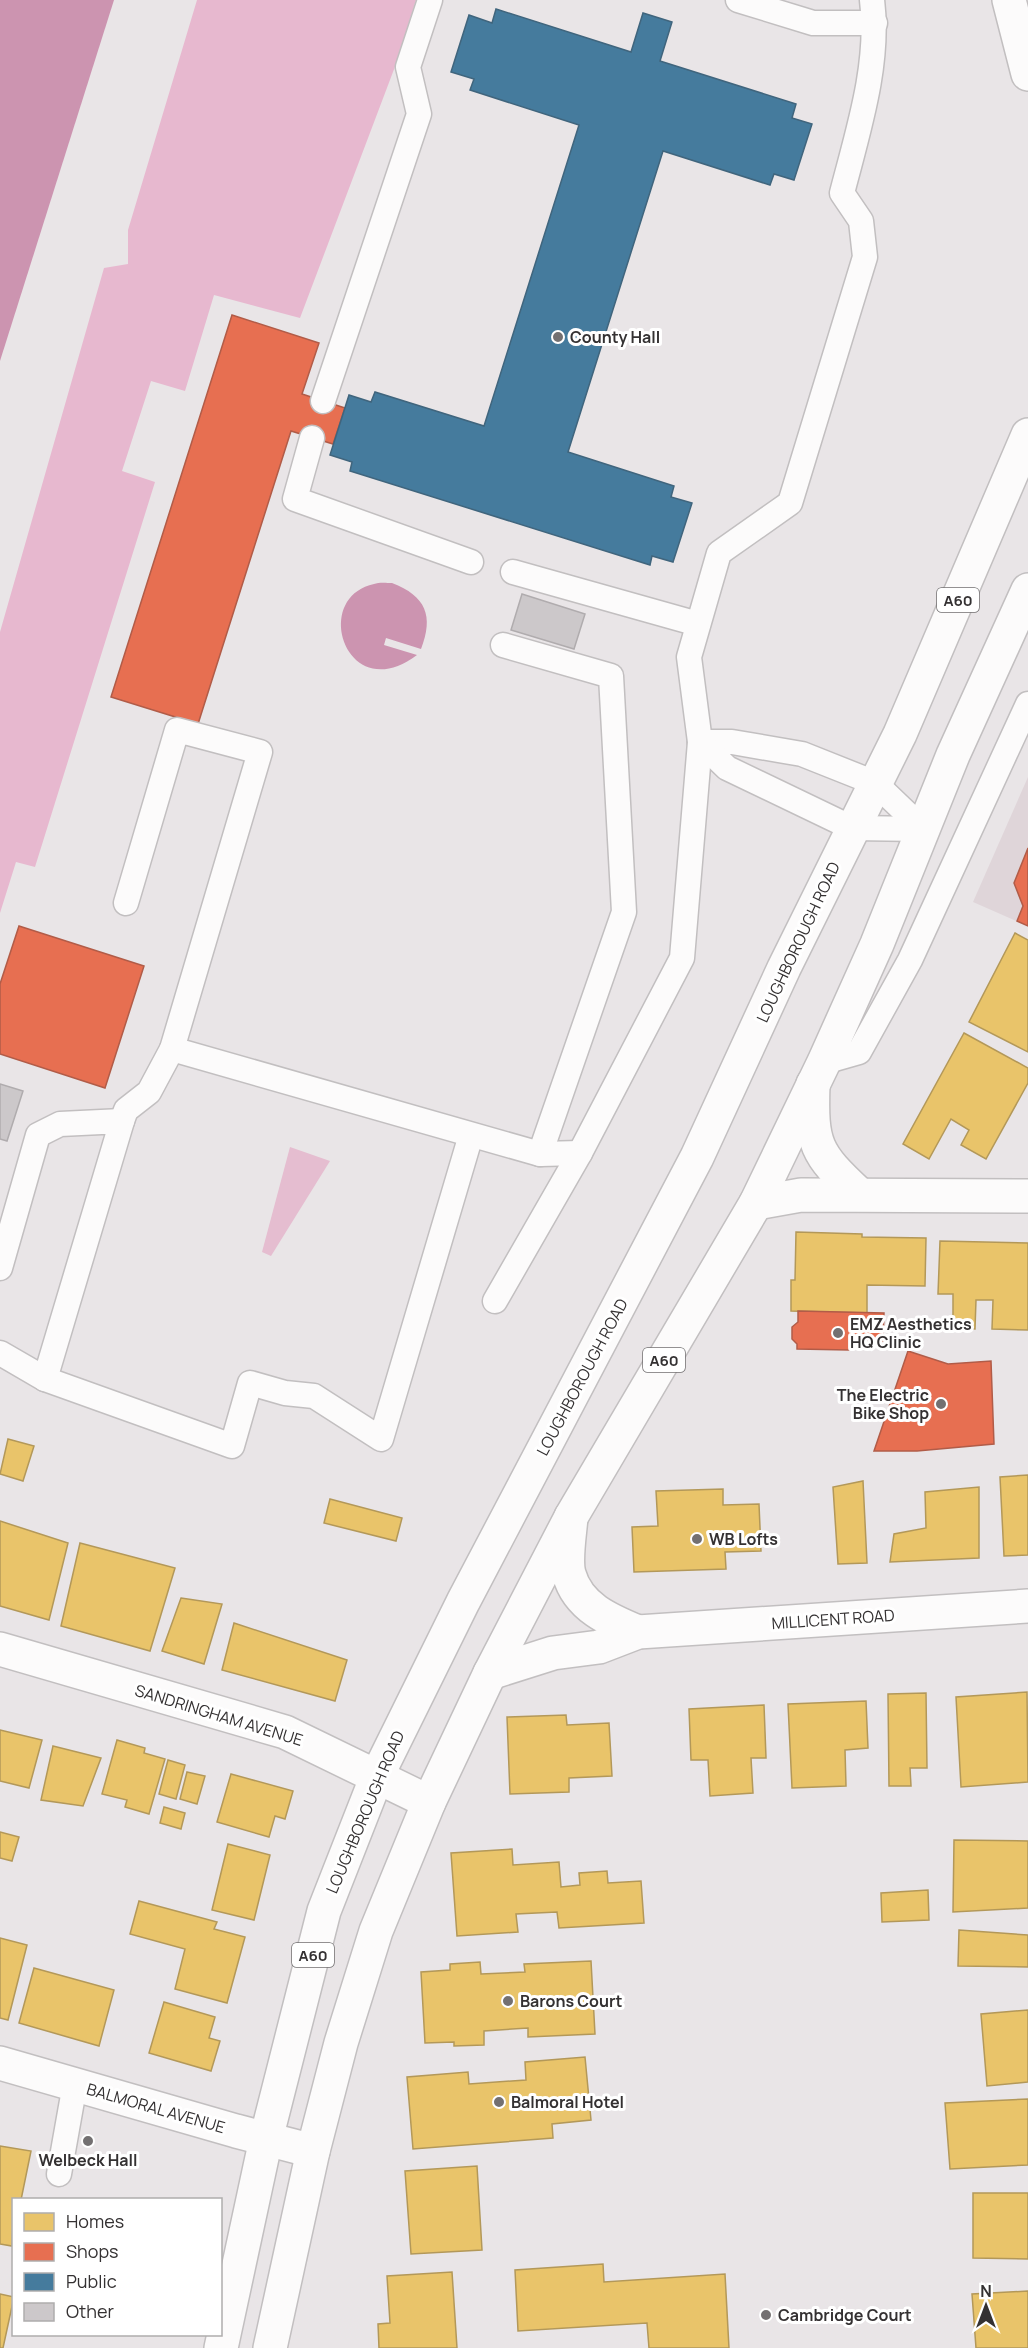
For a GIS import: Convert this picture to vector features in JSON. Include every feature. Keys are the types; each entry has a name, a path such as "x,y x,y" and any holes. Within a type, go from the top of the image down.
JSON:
{"main road":[{"path":"1009,0 1028,74"},
{"name":"LOUGHBOROUGH ROAD","path":"221,2348 266,2139 324,1911 377,1776 464,1602 697,1157 784,968 900,734 1028,435"},
{"name":"A60","path":"270,2348 313,2151 342,2043 376,1931 429,1802 490,1673 571,1517 756,1203 877,944 952,755 1028,590"},
{"path":"818,1073 812,1125 817,1147 832,1169 860,1194"},
{"path":"756,1203 801,1195 1028,1196"},
{"name":"MILLICENT ROAD","path":"571,1517 569,1572 577,1592 590,1608 611,1621 638,1632"},
{"name":"MILLICENT ROAD","path":"490,1673 553,1653 599,1647 638,1632 1028,1606"},
{"name":"SANDRINGHAM AVENUE","path":"0,1649 285,1732 429,1802"},
{"name":"BALMORAL AVENUE","path":"0,2062 313,2151"}],"lane":[{"path":"323,401 419,114 408,67 430,0"},
{"path":"495,1301 580,1153 682,958 700,742 688,657 719,553 790,503 865,257 861,221 842,193 866,96 873,12 813,23 738,0"},
{"path":"312,438 295,499 471,562"},
{"path":"513,572 698,624"},
{"path":"503,645 611,676 624,912 540,1154"},
{"path":"818,1073 859,1052 910,960 1028,704"},
{"path":"45,1379 126,1110 149,1092 172,1049 260,752 177,730 126,903"},
{"path":"700,742 732,742 802,754 875,783 923,829"},
{"path":"700,742 727,768 852,828 923,829"},
{"path":"172,1049 540,1154 580,1153"},
{"path":"0,1268 38,1135 60,1124 122,1121"},
{"path":"0,1353 45,1379 232,1446 250,1383 285,1393 314,1396 381,1439 471,1135"},
{"path":"59,2174 75,2084"}],"shaded area":[{"path":"0,0 114,0 0,361"},
{"path":"197,0 416,0 396,64 300,318 214,295 185,391 151,381 122,471 155,482 35,867 16,862 0,913 0,632 104,268 128,264 128,230"},
{"path":"376,583 392,583 404,588 420,601 427,617 425,637 421,649 386,638 384,645 417,655 392,668 372,668 356,660 345,645 341,627 344,608 355,593"},
{"path":"1028,777 1028,926 973,902"},
{"path":"290,1147 330,1161 271,1256 262,1252"}],"building: Homes":[{"path":"1015,933 1028,940 1028,1052 969,1022"},
{"path":"964,1033 1028,1068 1028,1083 986,1159 961,1145 969,1130 951,1119 929,1159 903,1144"},
{"path":"796,1232 862,1234 862,1237 926,1238 925,1286 867,1285 867,1313 791,1311 791,1280 795,1280"},
{"path":"940,1241 1028,1243 1028,1330 992,1329 993,1300 976,1300 975,1329 953,1328 953,1294 938,1294"},
{"path":"8,1439 34,1446 23,1481 0,1474"},
{"path":"1028,1475 1028,1555 1004,1556 1000,1477"},
{"path":"863,1481 867,1563 838,1564 833,1487"},
{"path":"979,1487 979,1558 890,1562 894,1534 926,1528 925,1492"},
{"name":"WB Lofts","path":"723,1489 723,1505 759,1504 761,1551 725,1552 726,1569 634,1572 632,1527 658,1526 656,1491"},
{"path":"330,1499 402,1518 396,1541 324,1523"},
{"path":"0,1521 68,1543 49,1620 0,1606"},
{"path":"80,1543 175,1568 150,1651 61,1626"},
{"path":"181,1598 222,1604 204,1664 162,1651"},
{"path":"234,1623 347,1660 335,1701 222,1670"},
{"path":"1027,1692 1028,1782 961,1787 956,1697"},
{"path":"926,1693 927,1768 910,1768 911,1786 889,1786 888,1694"},
{"path":"866,1701 868,1748 845,1750 846,1786 792,1788 788,1704"},
{"path":"764,1705 766,1758 751,1758 753,1793 710,1796 708,1760 691,1760 689,1709"},
{"path":"566,1715 567,1725 609,1723 612,1776 569,1778 569,1792 510,1794 507,1717"},
{"path":"0,1730 42,1740 29,1788 0,1781"},
{"path":"117,1740 145,1748 144,1753 165,1759 149,1814 125,1807 127,1800 102,1794"},
{"path":"53,1746 101,1758 83,1806 41,1800"},
{"path":"168,1760 185,1765 176,1799 159,1794"},
{"path":"187,1772 205,1776 197,1804 180,1799"},
{"path":"231,1774 293,1791 285,1819 275,1816 269,1837 217,1822"},
{"path":"164,1807 185,1813 181,1829 160,1823"},
{"path":"0,1832 19,1837 12,1861 0,1858"},
{"path":"954,1840 1028,1841 1028,1908 953,1912"},
{"path":"228,1844 270,1855 254,1920 212,1910"},
{"path":"512,1849 513,1865 559,1862 561,1887 580,1885 579,1873 607,1871 608,1883 641,1881 644,1923 559,1928 557,1912 516,1914 518,1932 457,1936 451,1853"},
{"path":"928,1890 929,1920 882,1922 881,1893"},
{"path":"139,1901 217,1922 214,1929 245,1937 227,2003 175,1989 185,1949 130,1934"},
{"path":"959,1930 1028,1935 1028,1967 958,1966"},
{"path":"0,1938 27,1945 8,2020 0,2018"},
{"name":"Barons Court","path":"591,1961 595,2034 528,2037 528,2028 484,2031 484,2045 454,2046 454,2042 425,2043 421,1972 450,1970 450,1964 480,1962 481,1974 525,1972 524,1964"},
{"path":"34,1968 114,1990 99,2046 19,2023"},
{"path":"164,2002 215,2017 209,2038 220,2041 211,2071 149,2053"},
{"path":"1028,2010 1028,2082 987,2086 981,2014"},
{"name":"Balmoral Hotel","path":"585,2057 591,2120 552,2124 553,2138 413,2149 407,2077 468,2072 469,2084 526,2080 525,2062"},
{"path":"1028,2099 1028,2165 950,2169 945,2103"},
{"path":"0,2146 31,2151 21,2198 12,2198 12,2246 0,2244"},
{"path":"477,2166 482,2250 411,2254 405,2171"},
{"path":"973,2193 1028,2193 1028,2259 973,2258"},
{"path":"603,2264 604,2282 725,2274 729,2348 649,2348 647,2323 518,2331 515,2270"},
{"path":"452,2272 457,2348 379,2348 378,2324 390,2323 387,2276"},
{"path":"1028,2291 1028,2348 976,2348 972,2294"},
{"path":"0,2294 12,2297 12,2306 3,2348 0,2348"}],"building: Shops":[{"path":"232,315 319,343 302,394 345,408 333,444 291,431 198,724 111,697"},
{"path":"1028,848 1028,926 1017,921 1023,906 1014,883"},
{"path":"19,926 144,966 105,1088 0,1054 0,984"},
{"name":"EMZ Aesthetics HQ Clinic","path":"798,1311 884,1313 883,1341 850,1340 849,1350 797,1349 797,1344 792,1339 792,1327 798,1322"},
{"name":"The Electric Bike Shop","path":"908,1351 948,1364 991,1361 994,1444 917,1451 874,1451"}],"building: Public":[{"name":"County Hall","path":"496,9 631,52 643,13 672,22 660,61 796,104 792,118 812,124 794,180 774,174 770,185 663,151 568,452 674,486 671,497 692,503 673,562 652,556 650,565 350,471 352,462 330,455 349,395 371,402 375,392 484,426 579,125 470,90 474,79 451,72 469,15 492,23"}],"building: Other":[{"path":"522,594 585,614 574,649 511,630"},
{"path":"0,1084 23,1091 7,1141 0,1139"}],"place":[{"name":"County Hall","path":"558,337"},
{"name":"EMZ Aesthetics HQ Clinic","path":"838,1333"},
{"name":"The Electric Bike Shop","path":"941,1404"},
{"name":"WB Lofts","path":"697,1539"},
{"name":"Barons Court","path":"508,2001"},
{"name":"Balmoral Hotel","path":"499,2102"},
{"name":"Welbeck Hall","path":"88,2141"},
{"name":"Cambridge Court","path":"766,2315"}]}
